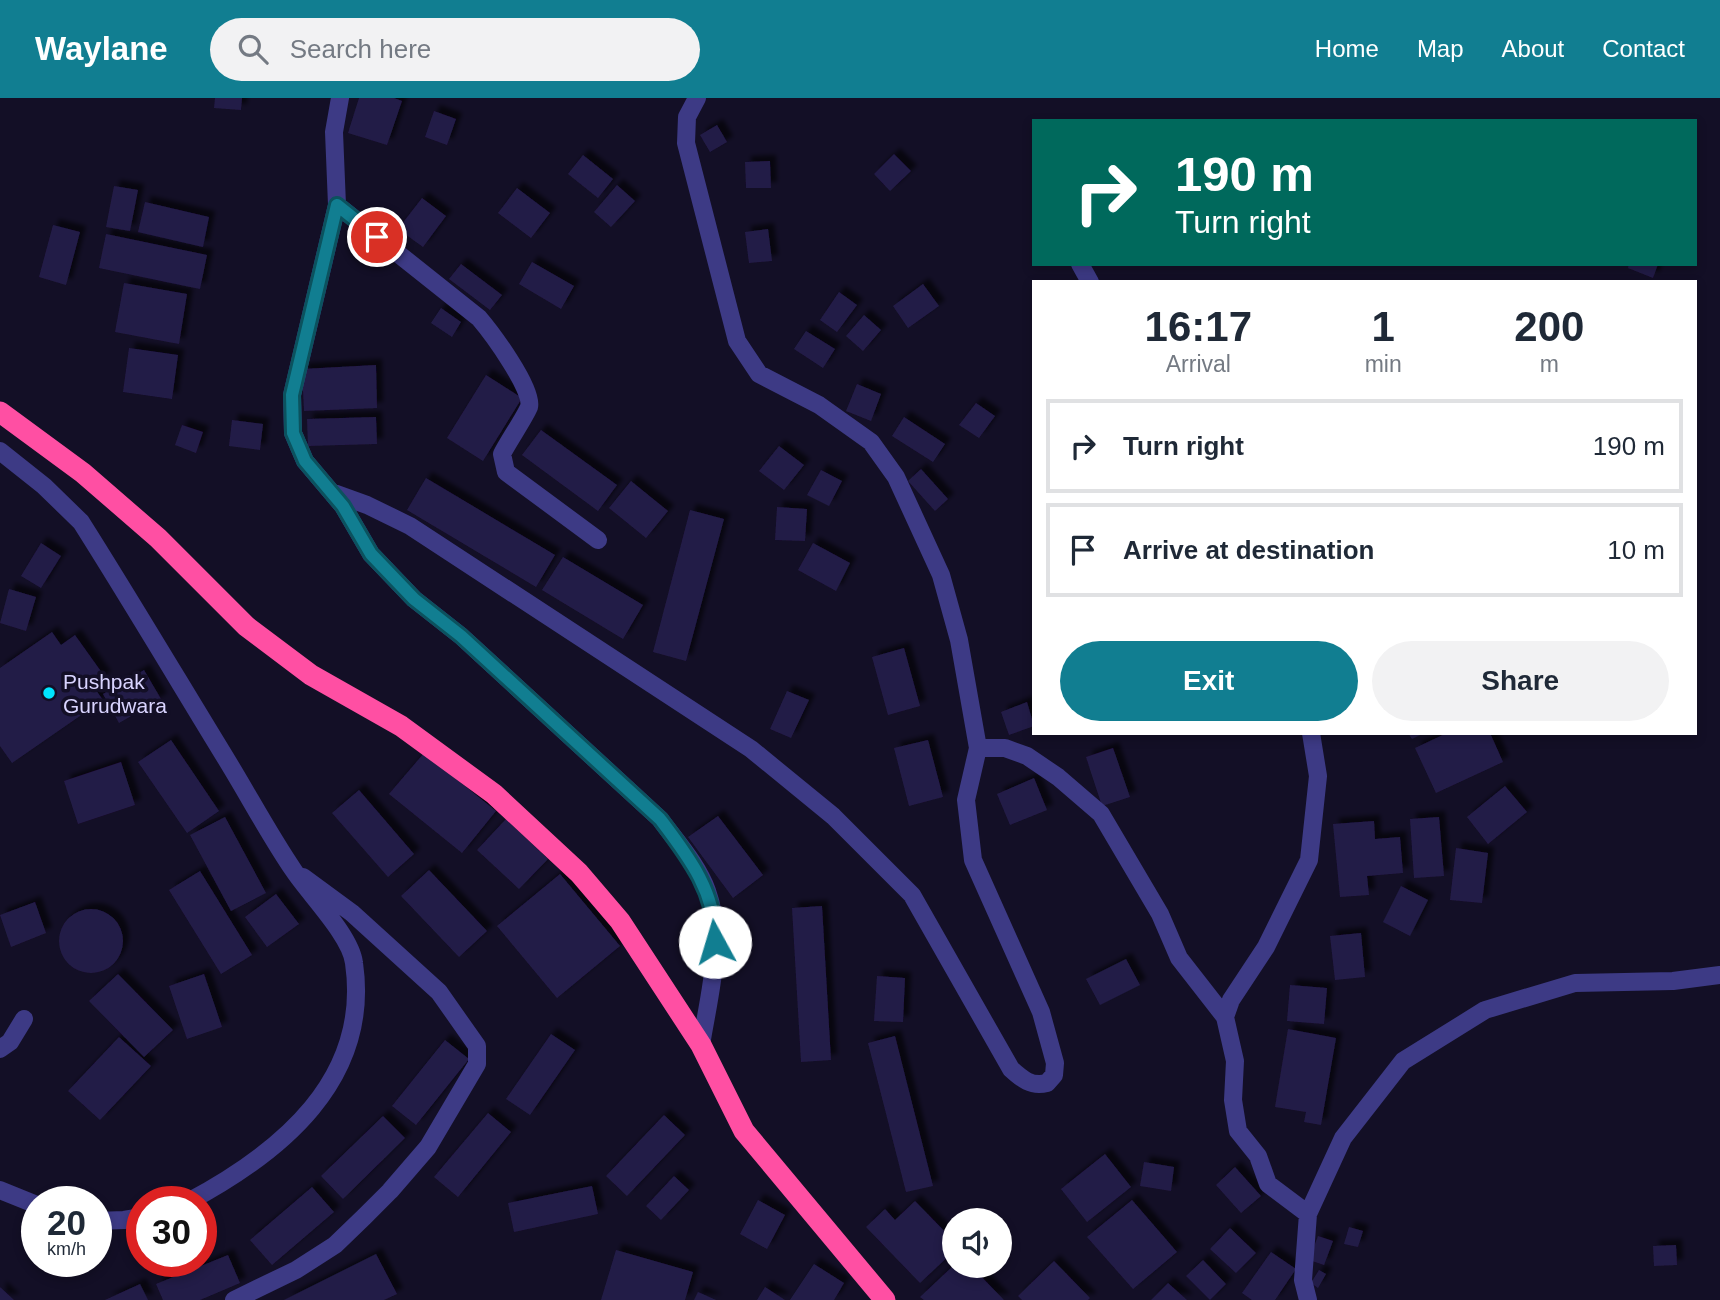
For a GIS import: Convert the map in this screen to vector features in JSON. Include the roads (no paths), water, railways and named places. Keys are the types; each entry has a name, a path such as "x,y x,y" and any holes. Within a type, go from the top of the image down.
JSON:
{"highway":[{"path":"0,412 83,473 159,538 246,626 311,674 401,726 494,794 579,873 620,921 701,1045 744,1131 886,1300"}],"street":[{"path":"340,98 334,132 337,205 292,395 293,433 305,461 343,506 371,554 414,599 461,636 660,819 684,851 707,889 716,924 714,960 701,1045"},
{"path":"331,492 367,505 422,533 751,749 833,816 912,895 1011,1069 1021,1079 1040,1085 1047,1083 1056,1069 1041,1012 973,860 966,800 978,748 959,640 941,575 896,477 871,443 819,405 759,374 737,341 686,143 687,117 696,98"},
{"path":"337,205 480,318 498,340 528,393 529,406 502,454 506,472 598,540"},
{"path":"0,451 44,486 81,522 294,872 349,945 354,961 355,1012 336,1075 319,1101 290,1133 232,1179 217,1187"},
{"path":"1224,1017 1231,1000 1266,947 1309,860 1318,775 1310,735"},
{"path":"978,748 1005,748 1027,756 1058,777 1101,814 1160,914 1179,958 1224,1017 1235,1061 1233,1100 1238,1131 1258,1156 1268,1184 1308,1213"},
{"path":"234,1300 296,1270 335,1245 364,1217 428,1147 477,1064 477,1046 439,992 352,913 294,872"},
{"path":"1308,1300 1303,1280 1308,1213 1343,1139 1403,1061 1485,1010 1576,983 1673,981 1720,975"},
{"path":"0,1049 10,1042 24,1018"},
{"path":"0,1190 21,1199"}],"place":[{"name":"Pushpak Gurudwara","path":"49,693"}]}
